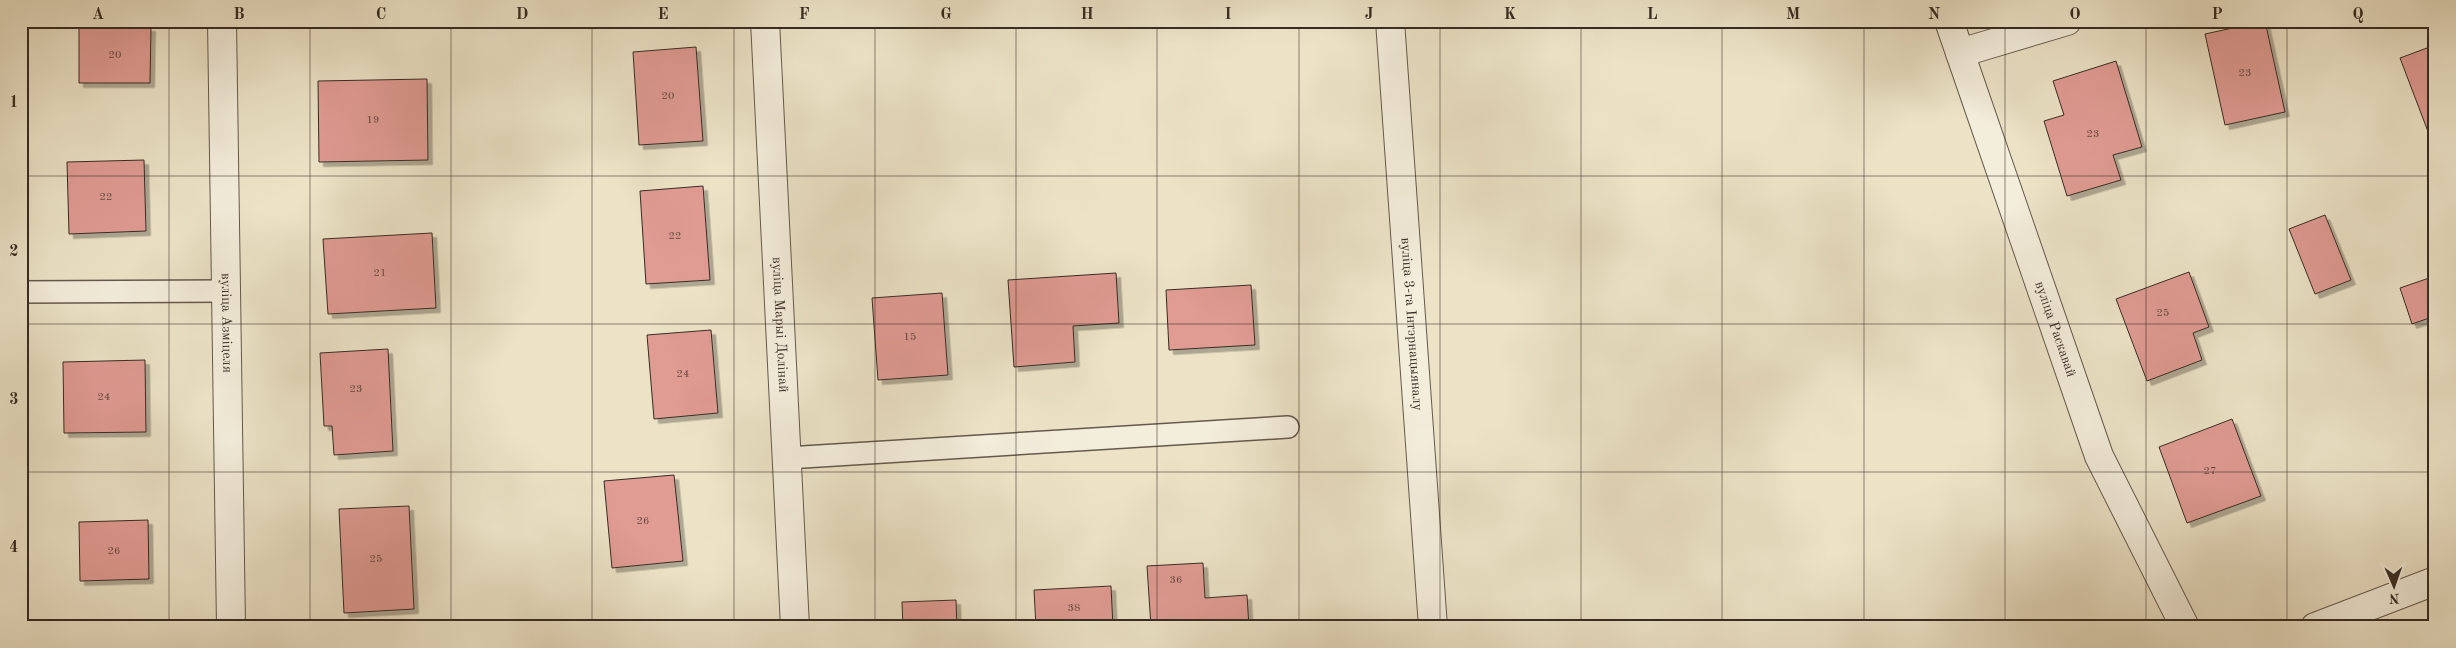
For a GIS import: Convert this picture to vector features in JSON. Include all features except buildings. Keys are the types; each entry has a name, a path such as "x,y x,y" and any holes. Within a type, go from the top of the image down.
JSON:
{"street":[{"name":"вуліца Азміцеля","path":"222,21 231,627"},
{"name":"вуліца Марыі Долінай","path":"765,21 795,627"},
{"name":"вуліца 3-га Інтэрнацыяналу","path":"1390,21 1434,627"},
{"name":"вуліца Раскавай","path":"1949,21 2099,456 2185,627"},
{"path":"1960,53 2067,21"},
{"path":"2315,627 2435,580"}],"lane":[{"path":"21,292 226,291"},
{"path":"787,458 1288,428"}]}
